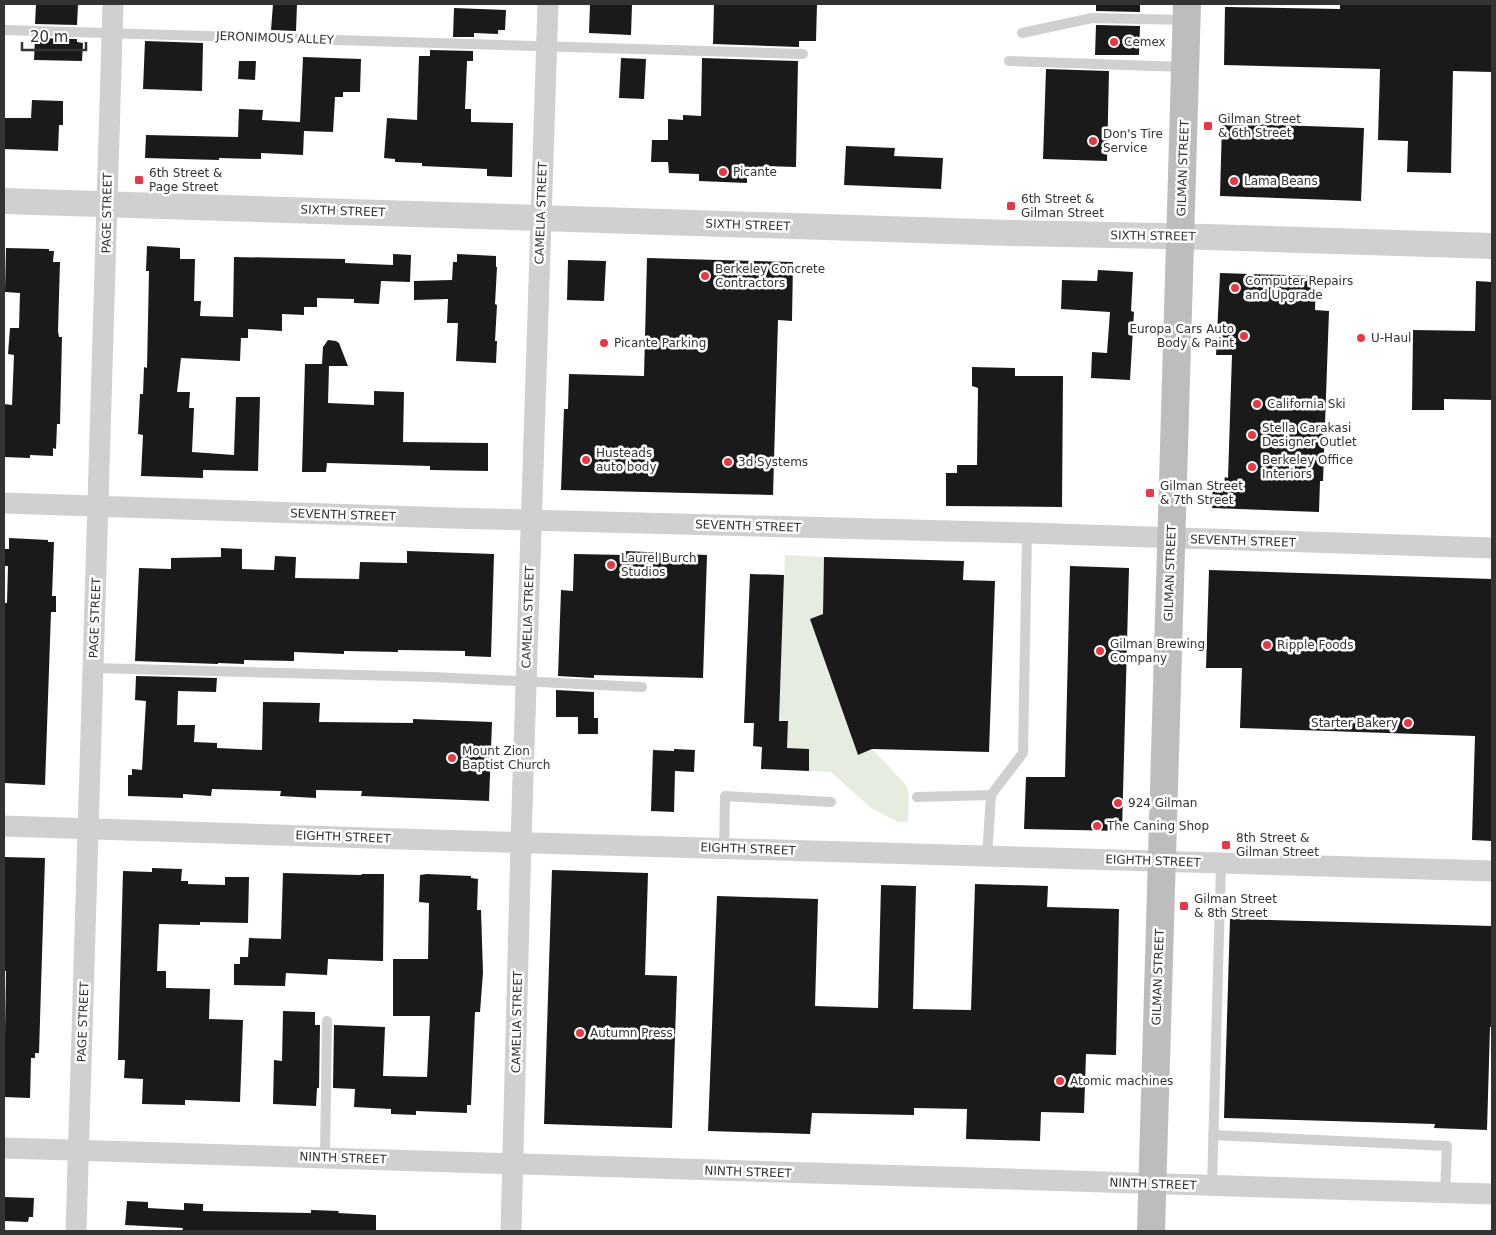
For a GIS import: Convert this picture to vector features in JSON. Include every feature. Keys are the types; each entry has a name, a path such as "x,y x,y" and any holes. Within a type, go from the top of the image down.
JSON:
{"main road":[{"name":"GILMAN STREET","path":"1151,1231 1187,12"}],"street":[{"name":"PAGE STREET","path":"76,1231 113,4"},
{"name":"CAMELIA STREET","path":"511,1231 521,841 548,4"},
{"name":"SIXTH STREET","path":"4,201 1492,246"},
{"name":"SEVENTH STREET","path":"4,504 1492,548"},
{"name":"EIGHTH STREET","path":"4,826 1492,871"},
{"name":"NINTH STREET","path":"4,1148 1492,1194"}],"lane":[{"path":"1022,33 1092,18 1187,12"},
{"name":"JERONIMOUS ALLEY","path":"4,30 803,54"},
{"path":"1009,60 1185,67"},
{"path":"987,856 991,795 1023,752 1026,533"},
{"path":"93,668 423,677 642,687"},
{"path":"918,797 991,795"},
{"path":"724,848 725,796 831,802"},
{"path":"1212,1186 1220,863"},
{"path":"325,1157 327,1021"},
{"path":"1213,1136 1447,1146 1445,1193"}],"shaded area":[{"path":"785,555 824,557 823,615 810,619 858,755 872,749 906,785 909,793 908,822 898,822 871,808 831,772 809,771 809,750 787,748 788,721 779,721"}],"building":[{"path":"36,4 78,4 77,25 35,24"},
{"path":"273,4 297,4 296,31 271,30"},
{"path":"590,4 632,5 631,35 589,33"},
{"path":"714,4 817,4 816,41 799,41 799,47 713,44"},
{"path":"1096,4 1140,4 1140,12 1096,11"},
{"path":"1340,4 1492,4 1492,72 1453,71 1451,173 1407,172 1408,141 1378,140 1380,69 1224,65 1225,7 1340,9"},
{"path":"454,8 506,10 505,30 498,30 498,34 474,33 474,37 453,37"},
{"path":"1096,25 1140,26 1139,55 1095,55"},
{"path":"35,38 77,39 77,42 83,43 82,61 34,60"},
{"path":"145,41 203,43 202,91 143,89"},
{"path":"430,50 473,51 473,61 467,61 465,109 471,109 471,122 513,123 512,177 487,176 487,169 422,166 422,163 395,162 395,159 384,158 387,118 417,120 419,56 430,56"},
{"path":"303,57 361,59 360,92 343,92 343,97 335,97 333,132 304,131 303,155 261,153 261,159 219,158 219,160 145,158 146,135 238,137 239,109 263,110 262,120 300,122"},
{"path":"621,58 646,59 644,99 619,98"},
{"path":"702,58 798,61 796,167 763,166 763,169 747,169 747,183 699,181 699,174 669,173 668,162 651,162 652,140 668,140 668,119 683,120 683,115 701,116"},
{"path":"239,61 256,61 255,80 238,79"},
{"path":"1046,69 1109,71 1107,161 1043,159"},
{"path":"32,100 63,101 63,125 59,125 58,151 4,149 4,118 31,118"},
{"path":"1222,123 1364,128 1361,201 1220,196"},
{"path":"846,146 895,148 894,156 943,158 941,189 844,185"},
{"path":"147,246 180,248 180,259 195,259 194,301 201,301 200,316 233,317 234,257 345,259 345,263 393,265 393,254 411,255 410,282 381,281 379,304 354,303 354,299 317,298 317,307 304,307 304,315 282,314 282,331 248,329 248,338 241,338 240,361 181,358 177,392 190,392 189,408 194,408 192,452 234,455 236,397 260,397 258,471 203,470 203,478 141,476 143,435 138,434 140,394 143,394 144,367 147,368 149,271 146,271"},
{"path":"6,248 49,249 49,251 54,251 53,262 60,262 58,331 59,337 62,337 60,424 57,424 56,449 53,448 53,456 30,455 30,458 4,457 4,404 12,405 14,355 8,354 10,328 19,328 20,293 5,292"},
{"path":"457,254 496,256 496,363 456,361 458,323 447,323 448,299 414,300 414,281 452,280 453,262 457,262"},
{"path":"647,258 793,262 792,321 778,320 773,495 561,490 564,409 568,409 569,374 644,376"},
{"path":"568,260 606,261 604,301 567,300"},
{"path":"1098,270 1133,272 1131,311 1134,312 1130,380 1091,378 1092,352 1107,353 1110,312 1061,309 1062,280 1097,281"},
{"path":"1220,273 1316,276 1315,310 1329,311 1323,481 1320,481 1319,512 1212,508 1213,482 1224,482 1225,477 1228,478 1232,355 1216,355"},
{"path":"1476,281 1492,282 1492,400 1444,399 1444,410 1412,410 1413,330 1475,331"},
{"path":"328,340 339,343 348,366 329,366 328,403 374,405 374,391 404,392 403,442 488,443 488,471 430,470 430,466 327,463 326,472 302,472 305,364 322,364 323,347"},
{"path":"972,367 1015,368 1015,376 1063,376 1062,507 946,506 946,473 957,473 957,465 977,465 978,388 972,386"},
{"path":"9,538 54,542 52,596 56,596 56,612 51,612 45,785 4,783 4,603 7,603 8,566 4,566 4,549 9,549"},
{"path":"221,548 242,549 242,569 274,570 275,556 296,557 295,578 359,579 360,562 407,563 407,551 494,554 491,657 465,656 465,651 398,650 398,652 344,651 344,654 294,652 294,661 244,660 244,664 135,661 139,568 171,569 171,558 221,557"},
{"path":"626,551 707,555 703,678 594,675 594,678 558,676 561,590 573,591 574,554 626,555"},
{"path":"824,557 964,561 963,580 995,581 989,752 872,749 858,755 810,619 823,614"},
{"path":"1070,566 1129,568 1122,831 1024,829 1026,777 1065,777"},
{"path":"1209,570 1492,579 1492,841 1472,840 1475,736 1240,728 1242,668 1206,668"},
{"path":"750,574 784,575 779,721 788,721 787,748 809,749 809,771 761,769 762,747 753,746 754,723 744,723"},
{"path":"136,676 217,678 216,692 178,691 177,725 195,725 194,742 217,743 217,748 262,750 263,702 320,703 319,722 413,723 413,719 492,722 489,801 361,796 362,791 316,790 316,798 280,796 281,791 212,789 211,796 183,794 183,798 128,796 128,775 132,775 132,769 142,770 146,701 135,700"},
{"path":"556,690 594,692 594,718 598,718 598,734 578,734 578,717 556,717"},
{"path":"674,749 695,750 694,772 675,771 674,812 651,811 653,750 674,751"},
{"path":"4,857 45,858 39,1053 35,1053 35,1058 31,1058 30,1098 4,1097 6,971 4,971"},
{"path":"152,868 182,869 181,881 188,881 188,884 225,885 225,877 249,877 248,923 200,922 200,925 159,924 157,971 166,971 166,988 210,989 209,1019 243,1020 240,1102 185,1100 185,1105 142,1104 143,1079 124,1078 125,1060 118,1060 123,871 152,872"},
{"path":"552,870 648,873 645,975 677,976 672,1128 544,1124"},
{"path":"283,873 384,874 383,961 328,959 327,975 286,973 285,986 234,985 234,964 240,964 240,957 248,957 249,938 281,939"},
{"path":"420,875 471,876 471,878 478,879 477,910 481,910 483,973 480,1012 475,1012 471,1105 467,1105 467,1113 416,1111 416,1115 391,1114 391,1109 354,1107 355,1089 333,1088 334,1025 385,1027 383,1076 427,1077 430,1016 393,1016 393,959 428,959 429,903 419,902"},
{"path":"975,884 1048,886 1047,907 1119,909 1116,1055 1086,1054 1084,1113 1041,1112 1040,1141 966,1139 967,1109 914,1108 914,1115 812,1113 810,1134 708,1131 717,896 818,899 815,1006 878,1008 881,885 916,886 913,1009 971,1010"},
{"path":"1230,919 1492,926 1492,1027 1490,1027 1487,1130 1434,1128 1435,1124 1224,1118"},
{"path":"283,1011 315,1012 315,1025 320,1025 319,1088 317,1088 316,1106 273,1104 274,1060 282,1061"},
{"path":"4,1197 34,1198 33,1217 29,1217 28,1222 4,1221"},
{"path":"127,1201 148,1202 148,1208 184,1210 184,1203 203,1204 203,1211 311,1213 311,1210 376,1215 376,1231 182,1231 183,1228 125,1225"}],"place":[{"name":"Cemex","path":"1114,42"},
{"name":"Gilman Street & 6th Street","path":"1208,126"},
{"name":"Don's Tire Service","path":"1093,141"},
{"name":"Picante","path":"723,172"},
{"name":"6th Street & Page Street","path":"139,180"},
{"name":"Lama Beans","path":"1234,181"},
{"name":"6th Street & Gilman Street","path":"1011,206"},
{"name":"Berkeley Concrete Contractors","path":"705,276"},
{"name":"Computer Repairs and Upgrade","path":"1235,288"},
{"name":"Europa Cars Auto Body & Paint","path":"1244,336"},
{"name":"U-Haul","path":"1361,338"},
{"name":"Picante Parking","path":"604,343"},
{"name":"California Ski","path":"1257,404"},
{"name":"Stella Carakasi Designer Outlet","path":"1252,435"},
{"name":"Husteads auto body","path":"586,460"},
{"name":"3d Systems","path":"728,462"},
{"name":"Berkeley Office Interiors","path":"1252,467"},
{"name":"Gilman Street & 7th Street","path":"1150,493"},
{"name":"Laurel Burch Studios","path":"611,565"},
{"name":"Ripple Foods","path":"1267,645"},
{"name":"Gilman Brewing Company","path":"1100,651"},
{"name":"Starter Bakery","path":"1408,723"},
{"name":"Mount Zion Baptist Church","path":"452,758"},
{"name":"924 Gilman","path":"1118,803"},
{"name":"The Caning Shop","path":"1097,826"},
{"name":"8th Street & Gilman Street","path":"1226,845"},
{"name":"Gilman Street & 8th Street","path":"1184,906"},
{"name":"Autumn Press","path":"580,1033"},
{"name":"Atomic machines","path":"1060,1081"}]}
